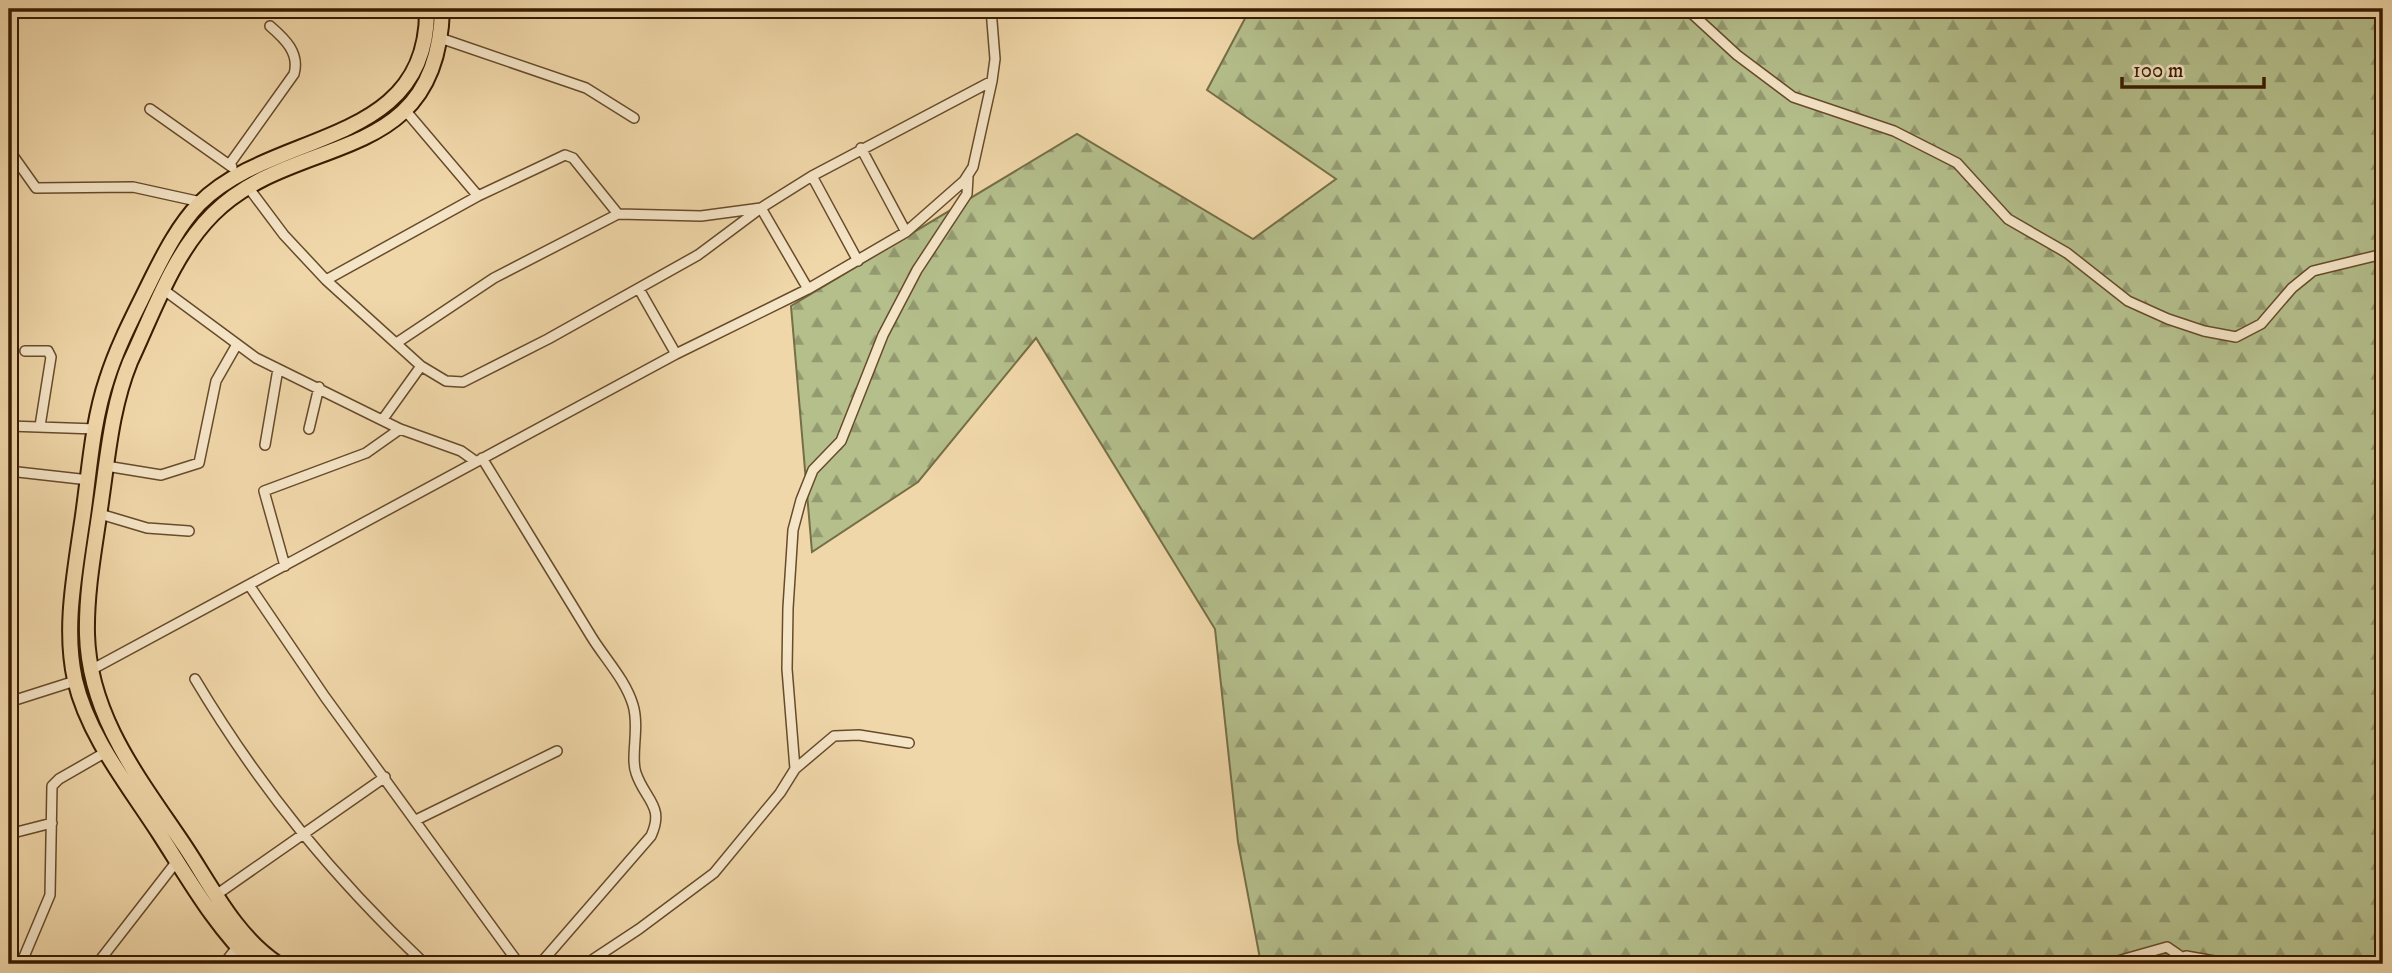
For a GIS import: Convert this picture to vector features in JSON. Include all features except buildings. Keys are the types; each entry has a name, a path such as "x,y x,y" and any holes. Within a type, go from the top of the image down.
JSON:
{"main road":[{"path":"255,964 237,947 106,752 90,721 75,681 70,614 96,429 107,378 134,313 163,255 190,215 201,202 354,127 391,101 407,81 420,57 426,35 427,9"},
{"path":"278,964 243,933 216,895 122,750 104,715 91,670 87,614 106,466 122,381 182,252 245,180 371,136 405,110 428,76 440,38 442,9"},
{"path":"190,215 204,225"}],"street":[{"path":"795,769 787,669 793,530 813,470 841,440 883,335 917,270 967,194 968,175 981,141 995,59 992,9"},
{"path":"1687,9 1737,55 1793,97 1894,131 1957,163 2008,219 2067,253 2128,301 2204,331 2236,337 2261,324 2302,278 2313,271 2383,254"},
{"path":"229,165 294,74 295,55 286,40 270,26"},
{"path":"440,38 586,88 634,118"},
{"path":"150,109 229,165 245,180 284,235 326,280 398,342 421,366 446,380 463,382 698,255 761,208 811,176 992,81"},
{"path":"405,110 478,196"},
{"path":"861,148 906,232"},
{"path":"9,149 36,188 133,187 201,202"},
{"path":"326,280 478,196 561,156 573,158 618,214"},
{"path":"91,670 676,354 808,289 858,261 906,232 968,175"},
{"path":"811,176 858,261"},
{"path":"398,342 494,278 618,214 701,216 761,208"},
{"path":"761,208 808,289"},
{"path":"639,289 676,354"},
{"path":"164,290 236,346 278,369 400,429 444,443 478,460 625,685 633,706 637,732 636,773 657,813 657,822 651,836 540,964"},
{"path":"106,466 161,475 199,463 216,381 236,346"},
{"path":"25,351 48,351 51,357 40,426"},
{"path":"383,419 421,366"},
{"path":"265,445 278,369"},
{"path":"309,429 319,387"},
{"path":"9,426 96,429"},
{"path":"285,566 264,491 366,453 400,429"},
{"path":"9,471 89,480"},
{"path":"100,514 147,527 189,531"},
{"path":"249,585 325,697 519,964"},
{"path":"195,679 236,745 302,834 362,905 425,964"},
{"path":"9,702 75,681"},
{"path":"586,964 650,922 715,873 780,793 795,769 834,736 842,734 909,744"},
{"path":"416,820 557,751"},
{"path":"21,964 50,895 50,790 53,783 106,752"},
{"path":"216,895 385,778"},
{"path":"9,834 52,823"},
{"path":"97,964 177,860"},
{"path":"224,964 237,947"},
{"path":"2106,964 2166,947 2182,961 2186,956 2231,964"}],"green space":[{"path":"1250,9 2383,9 2383,964 1261,964 1238,842 1215,629 1036,338 918,482 812,552 791,306 1077,134 1253,239 1336,179 1207,90"}]}
